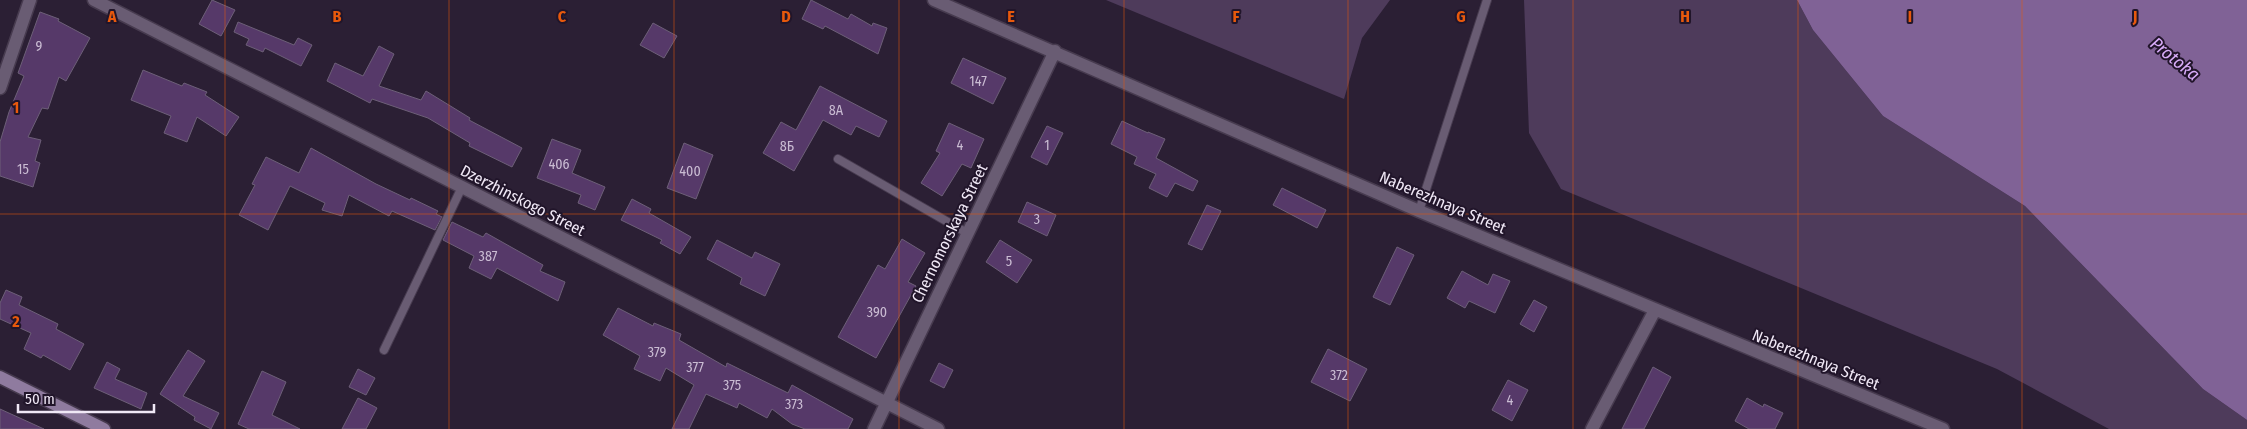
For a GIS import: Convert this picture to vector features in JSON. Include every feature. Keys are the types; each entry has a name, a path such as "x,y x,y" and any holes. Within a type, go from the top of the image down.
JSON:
{"street":[{"path":"0,88 30,0"},
{"name":"Dzerzhinskogo Street","path":"94,0 938,429"},
{"name":"Naberezhnaya Street","path":"934,0 1420,210 1942,429"},
{"name":"Chernomorskaya Street","path":"874,429 1055,51"},
{"path":"1592,429 1655,310"},
{"path":"0,377 104,429"}],"lane":[{"path":"1420,210 1487,0"},
{"path":"838,159 968,233"},
{"path":"384,350 462,187"}],"shaded area":[{"path":"1106,0 1390,0 1362,38 1344,99"},
{"path":"1524,0 1797,0 1813,30 1883,116 2025,206 2203,389 2247,420 2247,429 2109,429 1997,369 1561,189 1529,133"}],"water":[{"name":"Protoka","path":"1797,0 2247,0 2247,420 2203,389 2025,206 1883,116 1813,30"}],"building":[{"path":"212,0 235,10 221,36 199,24"},
{"path":"811,0 848,19 851,14 872,26 873,23 887,28 878,54 825,26 823,29 802,19"},
{"path":"40,12 59,19 58,21 90,38 66,81 59,77 48,109 42,108 28,137 41,140 35,161 40,163 33,187 0,176 0,142 9,112 24,76 18,73"},
{"path":"238,22 294,45 298,38 312,45 301,66 265,48 263,52 246,45 249,39 234,32"},
{"path":"653,23 677,36 664,58 640,45"},
{"path":"379,46 394,54 379,86 421,100 426,91 470,118 469,120 522,148 512,167 469,146 470,143 428,118 372,99 370,103 327,81 335,63 363,76"},
{"path":"963,58 1006,78 993,104 951,83"},
{"path":"143,70 182,86 184,83 207,92 205,95 239,117 226,136 197,117 187,142 164,133 171,116 131,100"},
{"path":"820,86 887,121 879,137 856,126 851,135 823,120 794,171 763,153 781,122 796,130"},
{"path":"1122,121 1165,139 1156,158 1198,181 1193,191 1175,183 1167,197 1149,188 1156,174 1134,164 1137,157 1111,144"},
{"path":"949,123 984,139 971,168 962,164 942,196 921,183 940,153 936,151"},
{"path":"1047,126 1063,133 1047,165 1031,157"},
{"path":"552,139 581,150 572,173 605,187 595,210 578,203 581,195 537,178"},
{"path":"684,143 713,155 696,199 667,188"},
{"path":"311,148 376,184 438,211 436,214 442,217 435,230 392,211 389,216 349,195 342,216 322,210 325,203 290,186 268,230 239,215 255,185 252,184 266,157 299,173"},
{"path":"1282,188 1326,210 1317,228 1273,205"},
{"path":"632,199 651,209 649,213 691,237 680,254 660,243 662,240 621,220"},
{"path":"1027,202 1056,215 1047,236 1018,222"},
{"path":"1207,205 1221,211 1202,250 1188,244"},
{"path":"452,222 483,237 486,233 543,265 540,271 565,282 558,301 497,268 491,279 469,268 474,256 443,240"},
{"path":"902,239 925,253 908,282 916,286 876,358 838,337 878,265 885,269"},
{"path":"717,240 752,258 755,252 780,264 765,296 740,284 742,278 707,259"},
{"path":"1000,240 1032,260 1017,283 986,262"},
{"path":"1397,247 1414,255 1390,305 1373,297"},
{"path":"1462,271 1488,285 1493,274 1510,281 1495,313 1469,301 1465,308 1447,298"},
{"path":"6,290 22,297 19,305 58,324 56,329 84,344 70,370 43,355 41,358 24,349 31,333 0,319 0,303"},
{"path":"1534,300 1547,307 1534,332 1520,324"},
{"path":"618,308 653,326 654,323 681,334 679,340 726,367 727,363 788,393 792,385 853,419 848,429 805,429 792,424 772,409 767,418 739,403 737,408 706,394 689,429 672,429 694,385 666,368 660,381 634,369 640,356 603,335"},
{"path":"1328,349 1367,369 1350,401 1311,382"},
{"path":"188,350 205,361 183,396 219,413 211,429 194,420 195,417 160,394"},
{"path":"107,362 120,369 115,379 147,393 141,409 94,388"},
{"path":"939,363 953,370 944,388 930,381"},
{"path":"1653,367 1671,377 1644,429 1622,429"},
{"path":"358,369 375,378 366,395 349,387"},
{"path":"262,371 286,382 272,415 300,429 249,429 238,424"},
{"path":"1508,380 1528,390 1512,421 1492,410"},
{"path":"358,398 377,408 366,429 342,429"},
{"path":"1747,398 1763,407 1764,404 1783,413 1775,429 1749,429 1735,421"},
{"path":"0,409 44,429 0,429"}]}
